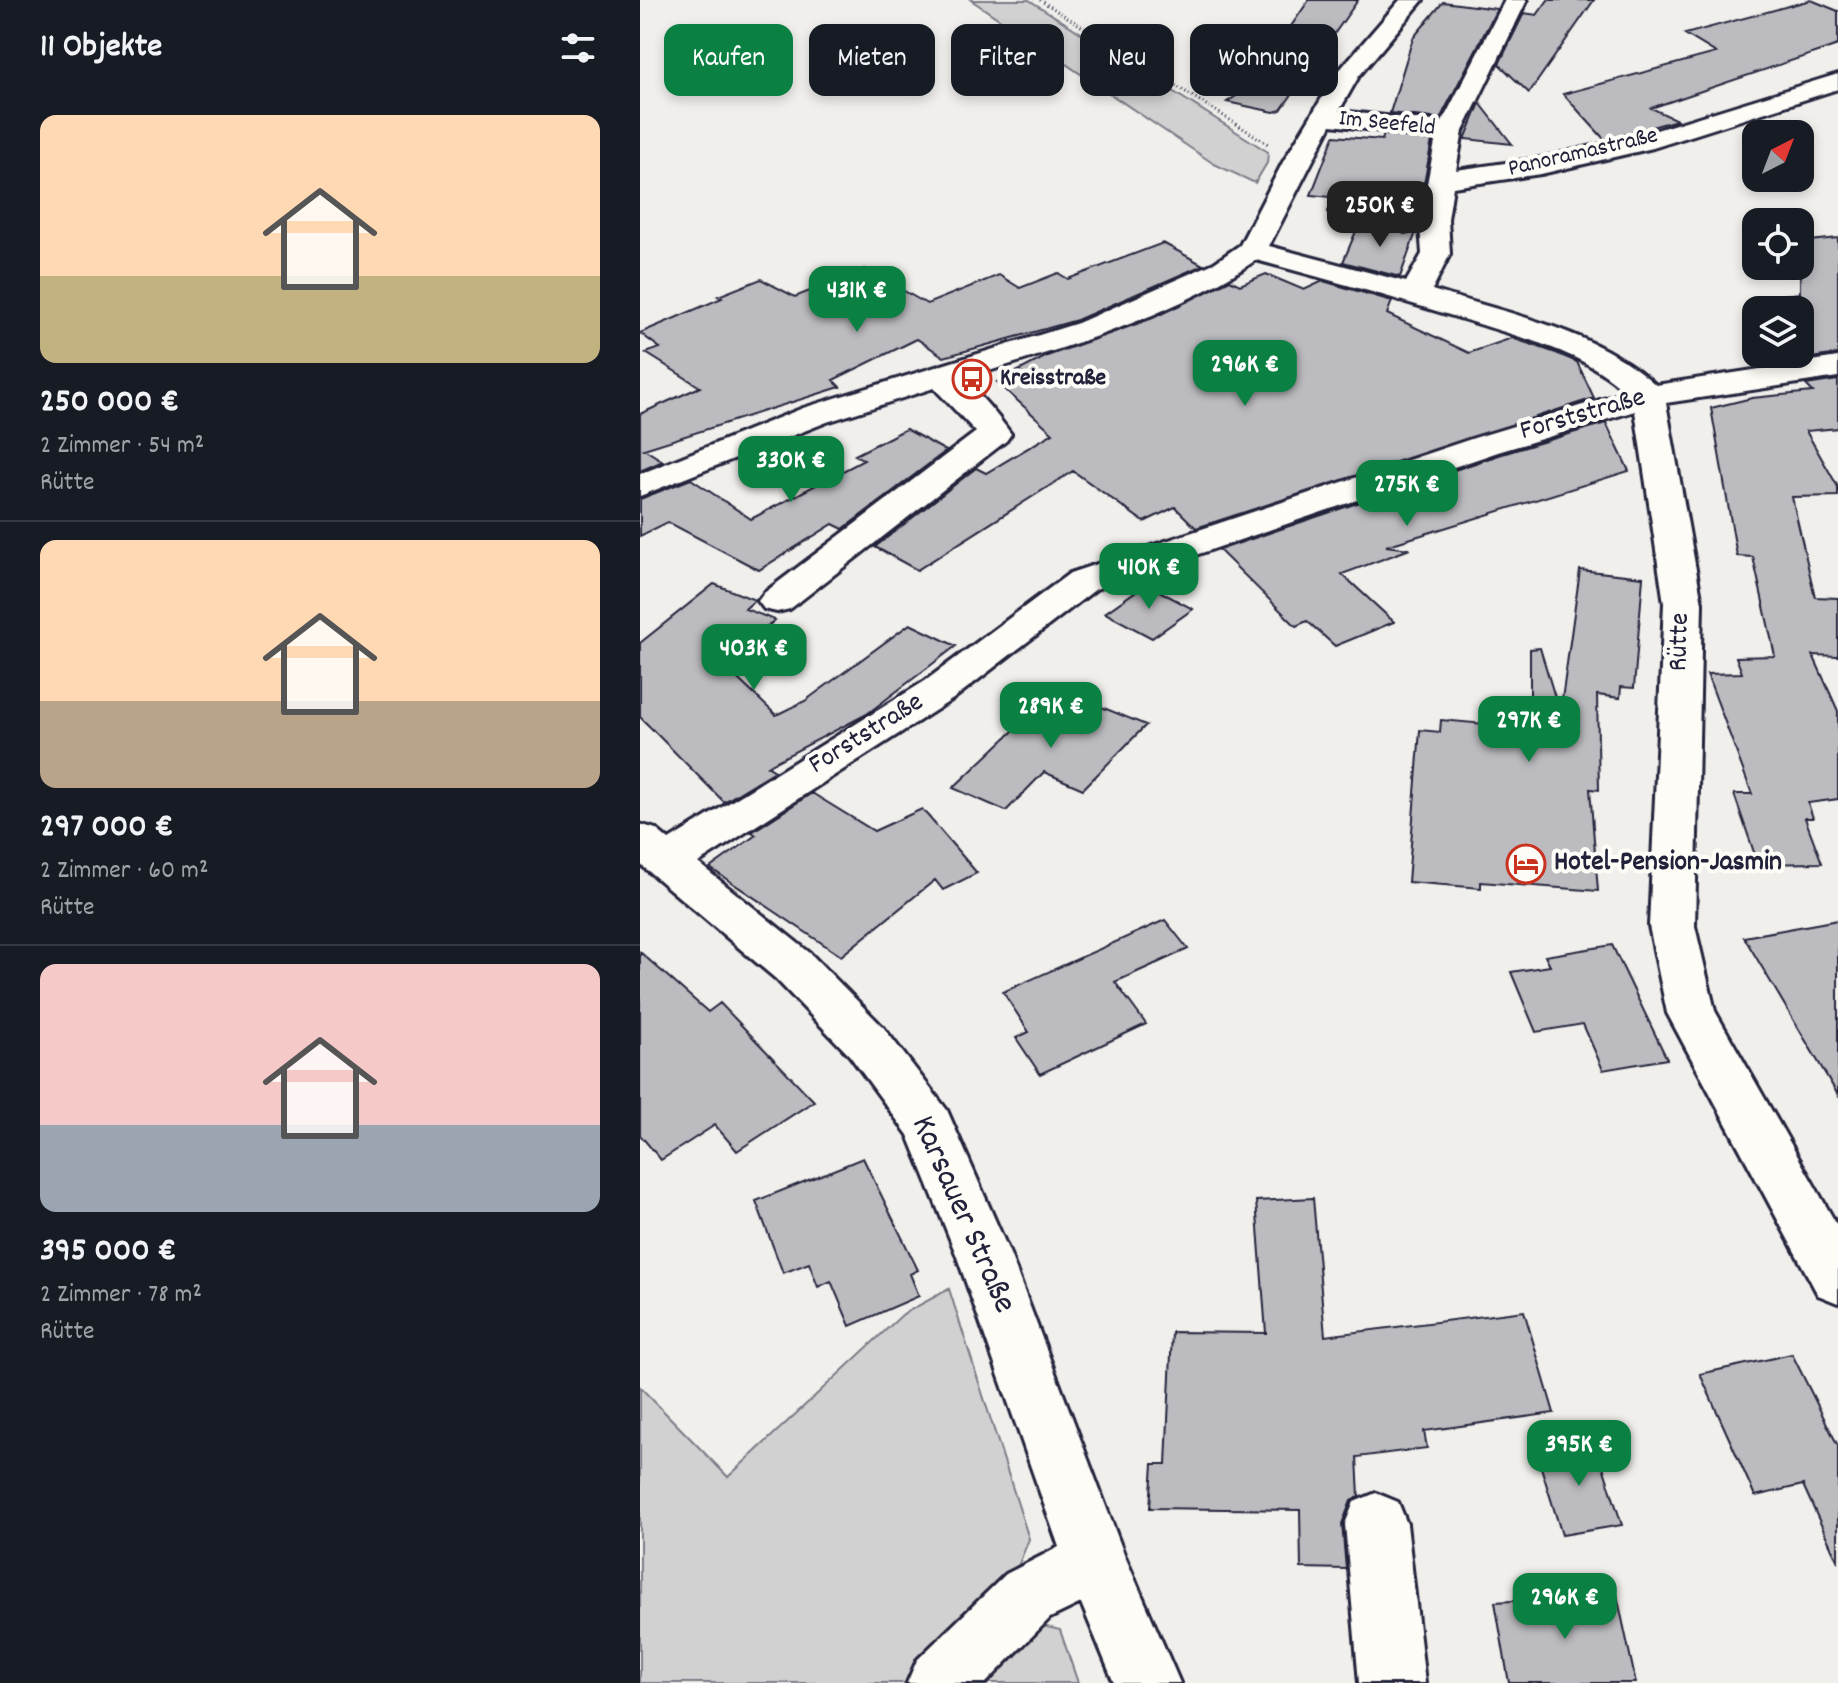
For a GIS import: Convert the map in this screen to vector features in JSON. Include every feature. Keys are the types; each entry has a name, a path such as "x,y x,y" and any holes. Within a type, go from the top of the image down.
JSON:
{"street":[{"path":"640,486 815,415 1089,330 1224,269 1252,250 1296,162 1349,73 1412,0"},
{"name":"Im Seefeld","path":"1439,181 1450,131 1516,0"},
{"name":"Panoramastraße","path":"1439,181 1541,166 1644,142 1838,81"},
{"name":"Im Seefeld","path":"1324,117 1450,131"},
{"path":"1415,294 1436,254 1434,219 1439,181"},
{"path":"1344,212 1434,219"},
{"path":"1252,250 1415,294 1581,347 1620,369 1649,396"},
{"name":"Forststraße","path":"654,850 939,690 1083,581 1486,445 1649,396 1838,367"},
{"path":"777,601 994,434 976,409 942,378"},
{"name":"Rütte","path":"1649,396 1683,603 1672,926 1691,1013 1838,1278"},
{"name":"Karsauer Straße","path":"654,850 793,966 867,1042 929,1125 983,1254 1096,1562 1147,1683"},
{"path":"1376,1524 1392,1683"},
{"path":"940,1683 1028,1596 1096,1562"}],"path":[{"path":"1040,0 1296,162"}],"shaded area":[{"path":"971,0 1029,0 1080,32 1080,74 1064,63 1064,24 1007,24"},
{"path":"1174,92 1268,152 1267,163 1255,183 1214,164 1113,96 1174,96"},
{"path":"949,1289 1029,1539 1015,1574 905,1683 640,1683 640,1387 728,1477 903,1314"},
{"path":"1030,1623 1060,1630 1078,1683 970,1683"}],"building":[{"path":"1309,0 1358,0 1338,29 1338,24 1292,24"},
{"path":"1548,0 1594,0 1529,93 1499,64 1524,13 1537,15"},
{"path":"1811,0 1838,11 1838,45 1651,108 1677,120 1605,140 1563,94 1716,53 1685,34"},
{"path":"1443,2 1497,9 1440,119 1390,113 1413,38"},
{"path":"1236,96 1291,96 1281,110 1274,112 1227,102"},
{"path":"1480,103 1512,144 1465,139"},
{"path":"1384,134 1432,140 1425,179 1415,206 1311,195 1334,136 1382,140"},
{"path":"1359,224 1406,228 1404,234 1416,232 1400,277 1343,262"},
{"path":"1838,238 1838,354 1814,358 1814,296 1774,296 1800,293 1800,280 1814,280 1814,241"},
{"path":"1163,243 1203,265 1077,320 944,357 917,339 833,380 840,387 644,449 663,461 640,471 640,414 700,387 646,353 660,348 640,333 722,298 718,296 761,279 795,297 865,269 927,304 999,275 1020,288 1058,273 1068,279"},
{"path":"1266,274 1304,290 1323,281 1392,301 1387,314 1469,353 1512,338 1556,353 1577,362 1594,398 1196,528 1175,507 1144,522 1073,471 917,570 875,547 976,468 986,473 1053,433 997,382 1047,356 1153,318 1230,280 1240,285"},
{"path":"1838,380 1838,428 1806,431 1838,487 1838,496 1792,497 1815,597 1838,598 1838,656 1813,655 1838,711 1838,799 1808,803 1813,818 1805,818 1822,863 1758,864 1734,794 1752,794 1707,674 1742,673 1736,657 1775,656 1753,557 1737,556 1711,408 1752,398 1813,392 1806,385"},
{"path":"1606,423 1629,471 1386,546 1410,549 1342,574 1394,622 1335,646 1307,621 1296,626 1219,550 1499,455"},
{"path":"906,429 946,451 843,529 833,524 759,570 668,522 640,536 640,499 691,479 751,519 864,460 855,455"},
{"path":"1580,570 1643,577 1634,688 1621,687 1620,698 1597,695 1599,790 1590,789 1598,891 1481,882 1481,888 1408,882 1420,730 1440,732 1441,720 1530,728 1530,649 1540,648 1560,714"},
{"path":"714,584 755,600 745,609 775,620 723,665 776,715 805,701 910,624 956,646 867,714 767,766 775,771 724,802 640,717 640,643"},
{"path":"1146,584 1193,609 1152,638 1105,613"},
{"path":"1057,689 1146,725 1083,789 1044,772 1006,811 953,788"},
{"path":"812,793 874,831 922,809 977,873 943,890 935,880 841,956 710,868 756,835 752,832"},
{"path":"1165,920 1188,949 1115,982 1146,1024 1040,1074 1016,1038 1029,1032 1003,992"},
{"path":"1838,920 1838,1095 1744,937"},
{"path":"1612,945 1667,1059 1603,1070 1583,1024 1536,1032 1511,972 1550,966 1545,956"},
{"path":"640,952 708,1012 720,1003 814,1101 737,1151 715,1125 661,1160 640,1135"},
{"path":"863,1158 918,1270 910,1274 919,1296 850,1326 831,1281 818,1287 809,1263 783,1273 756,1201"},
{"path":"1313,1198 1325,1336 1524,1311 1554,1413 1424,1431 1427,1448 1357,1457 1359,1497 1351,1501 1342,1524 1346,1569 1301,1568 1300,1510 1150,1508 1153,1464 1166,1464 1172,1332 1266,1333 1256,1201"},
{"path":"1792,1354 1838,1446 1838,1562 1803,1485 1755,1496 1700,1374"},
{"path":"1595,1442 1622,1525 1562,1535 1536,1451"},
{"path":"1617,1595 1636,1683 1509,1683 1495,1602"}],"place":[{"name":"Kreisstraße","path":"972,379"},
{"name":"Hotel-Pension-Jasmin","path":"1526,864"}]}
